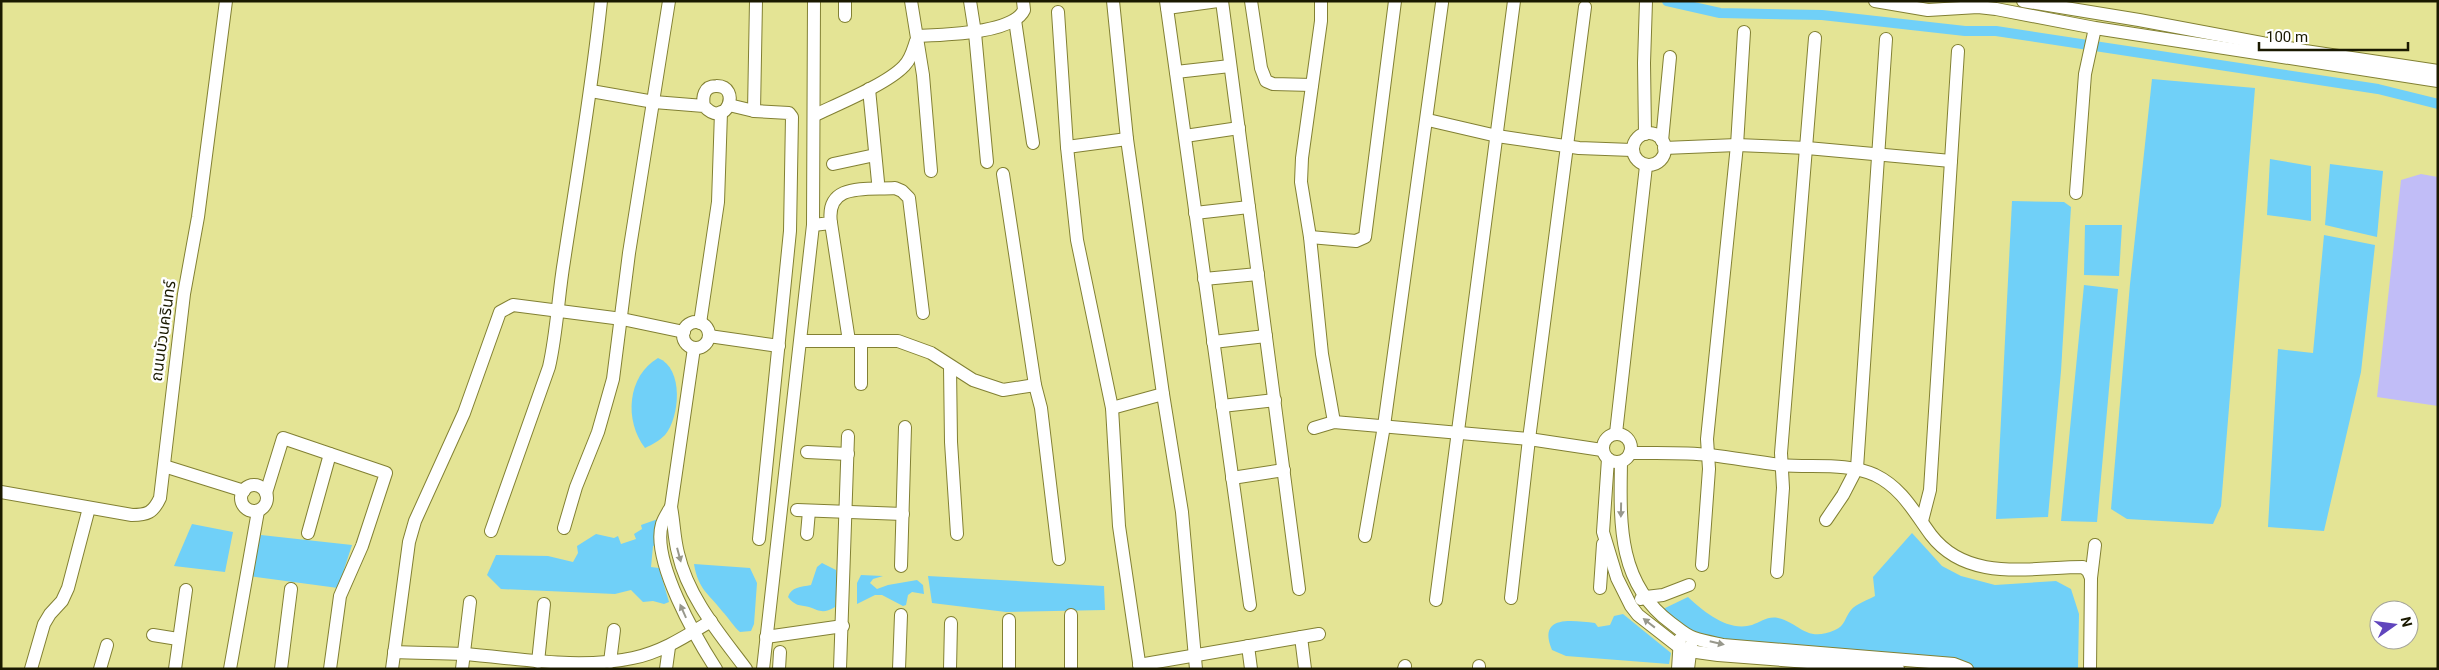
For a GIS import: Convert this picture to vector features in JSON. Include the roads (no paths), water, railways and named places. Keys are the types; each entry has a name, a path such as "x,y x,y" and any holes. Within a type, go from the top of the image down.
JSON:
{"street":[{"name":"ถนนบัวนครินทร์","path":"1,492 132,515 147,515 160,498 184,294 198,217 226,1"},
{"path":"491,531 549,367 558,312 560,282 591,91 601,1"},
{"path":"564,528 576,487 598,432 613,379 629,253 669,1"},
{"path":"754,111 756,1"},
{"path":"763,669 813,225 815,115 814,1"},
{"path":"845,1 845,16"},
{"path":"911,1 917,36 931,171"},
{"path":"970,1 975,33 987,162"},
{"path":"917,36 975,33 1015,20 1024,10 1023,1"},
{"path":"1113,1 1127,139 1163,394 1182,512 1196,669"},
{"path":"1250,605 1167,5 1220,1 1239,128 1299,589"},
{"path":"1251,1 1261,68 1266,81 1273,84 1312,85"},
{"path":"1321,1 1321,21 1302,158 1301,182 1310,237 1322,354 1334,422"},
{"path":"1310,237 1356,241 1365,238 1395,1"},
{"path":"1436,600 1514,1"},
{"path":"1875,1 1928,10 1978,7 2094,32 2438,81"},
{"path":"2023,1 2139,20 2285,48 2438,71"},
{"path":"1365,536 1384,426 1428,120 1442,4"},
{"path":"1645,134 1644,63 1646,6"},
{"path":"1511,598 1529,439 1585,7"},
{"path":"1058,12 1067,147 1077,240 1112,408 1119,526 1140,667 1195,655 1319,634"},
{"path":"1015,20 1033,144"},
{"path":"1702,564 1709,469 1707,439 1737,145 1744,32"},
{"path":"2076,194 2085,74 2094,32"},
{"path":"815,115 869,89 904,66 913,53 917,36"},
{"path":"1777,572 1783,488 1781,453 1815,38"},
{"path":"1826,520 1843,495 1857,468 1886,39"},
{"path":"1922,521 1930,490 1958,51"},
{"path":"1663,145 1655,134 1645,134 1636,139 1632,150 1636,160 1646,166 1658,163 1664,153 1670,57"},
{"path":"1176,72 1230,66"},
{"path":"700,323 718,202 725,108 729,93 717,85 710,87 702,98 704,106 716,114 725,108 789,113 792,117 790,231 758,539"},
{"path":"869,89 878,182"},
{"path":"591,91 654,102 704,106"},
{"path":"1428,120 1497,136 1567,146 1632,150"},
{"path":"1185,136 1239,128"},
{"path":"1067,147 1127,139"},
{"path":"1663,145 1737,145 1807,148 1951,161"},
{"path":"833,164 876,155"},
{"path":"1616,433 1646,166"},
{"path":"1002,174 1035,385 1041,408 1059,559"},
{"path":"861,384 855,341 829,209 832,202 842,192 895,188 902,191 909,198 923,313"},
{"path":"1195,213 1249,207"},
{"path":"813,225 831,223"},
{"path":"1204,279 1258,274"},
{"path":"392,669 409,542 415,521 464,413 500,312 513,306 622,319 684,332"},
{"path":"694,348 684,340 684,332 692,323 700,323 706,328 709,336"},
{"path":"709,336 779,346"},
{"path":"694,348 702,346 709,336"},
{"path":"1213,342 1266,336"},
{"path":"801,341 898,341 931,353 950,367 973,380 1003,390 1035,385"},
{"path":"694,348 671,507 677,552 686,577 711,621 746,669"},
{"path":"950,367 951,442 957,534"},
{"path":"1112,408 1163,394"},
{"path":"1222,406 1275,400"},
{"path":"1314,428 1334,422 1529,439 1626,457 1708,455 1782,465 1857,468 1876,476 1903,495 1932,536 1951,554 1974,566 1995,570 2083,567 2088,571 2091,578"},
{"path":"901,566 905,427"},
{"path":"1600,588 1604,532 1605,454 1607,437 1616,433"},
{"path":"1616,433 1628,439 1620,525 1630,570 1655,611 1687,634 1724,645 1850,660 1898,669"},
{"path":"840,669 843,626 848,436"},
{"path":"230,669 258,511 266,504 266,494 283,438 386,473 362,546 340,596 330,669"},
{"path":"807,452 848,454"},
{"path":"308,533 330,454"},
{"path":"164,466 244,491 254,486 262,488 266,494"},
{"path":"1232,478 1284,470"},
{"path":"244,491 242,500 245,507 252,511 258,511"},
{"path":"671,507 662,525 661,544 666,565 684,614 716,669"},
{"path":"31,669 44,624 62,601 68,588 89,508"},
{"path":"808,534 803,510 903,514"},
{"path":"1604,532 1617,578 1631,606 1638,615 1684,649 1850,660 1954,664 1967,669"},
{"path":"2090,669 2091,578 2095,545"},
{"path":"1617,578 1630,570"},
{"path":"1631,606 1646,597 1663,595 1689,585"},
{"path":"281,669 290,589"},
{"path":"175,669 186,590"},
{"path":"462,669 470,602"},
{"path":"531,664 544,604"},
{"path":"1071,614 1071,669"},
{"path":"900,669 901,615"},
{"path":"1009,620 1009,669"},
{"path":"394,652 464,654 531,664 606,665 668,647 711,621"},
{"path":"950,669 951,622"},
{"path":"766,637 843,626"},
{"path":"606,665 614,630"},
{"path":"1678,669 1687,634"},
{"path":"153,635 178,639"},
{"path":"1301,637 1305,669"},
{"path":"100,669 107,646"},
{"path":"1248,646 1251,669"},
{"path":"666,669 668,647"},
{"path":"1684,649 1688,669"},
{"path":"780,652 780,669"}],"water":[{"path":"2152,79 2255,88 2221,506 2213,524 2127,519 2111,509 2130,284"},
{"path":"2270,159 2311,166 2311,221 2267,215"},
{"path":"2330,164 2383,171 2377,237 2325,225"},
{"path":"2012,201 2064,202 2071,207 2061,371 2048,517 1996,519"},
{"path":"2085,225 2122,225 2119,276 2084,275"},
{"path":"2324,235 2375,245 2361,372 2324,531 2268,527 2278,349 2313,353"},
{"path":"2084,285 2118,289 2097,522 2061,521"},
{"path":"658,358 666,363 676,382 676,405 674,417 665,435 645,448 638,437 634,425 632,400 640,376"},
{"path":"658,519 656,545 653,546 651,567 659,568 669,602 664,604 653,601 643,602 631,590 615,594 501,589 487,575 496,555 548,556 573,562 578,553 577,546 596,534 614,538 618,536 621,544 636,539 634,534 642,529 641,525"},
{"path":"192,524 233,532 225,572 174,566"},
{"path":"1912,533 1942,566 1961,576 1995,585 2056,581 2071,589 2079,614 2078,669 1973,669 1719,643 1674,624 1661,610 1688,597 1701,609 1717,619 1734,626 1752,625 1767,619 1778,618 1786,620 1810,633 1817,634 1835,630 1843,624 1853,608 1875,596 1873,577"},
{"path":"261,535 352,545 338,588 249,576"},
{"path":"822,563 836,570 835,607 822,611 797,605 788,597 789,594 797,588 811,585 817,567"},
{"path":"694,564 750,568 757,583 754,624 751,631 740,632 735,627 701,585"},
{"path":"861,575 883,576 873,579 870,583 877,589 917,580 923,585 924,594 912,592 908,595 906,605 903,606 882,595 875,595 857,604 857,583"},
{"path":"928,576 1104,586 1105,610 1006,612 932,603"},
{"path":"1623,614 1671,653 1669,664 1566,656 1552,650 1549,630 1553,625 1560,622 1577,621 1595,623 1598,627 1610,625 1614,616"}],"waterway":[{"path":"1667,1 1720,13 1822,15 1965,31 1996,31 2378,89 2438,104"}]}
